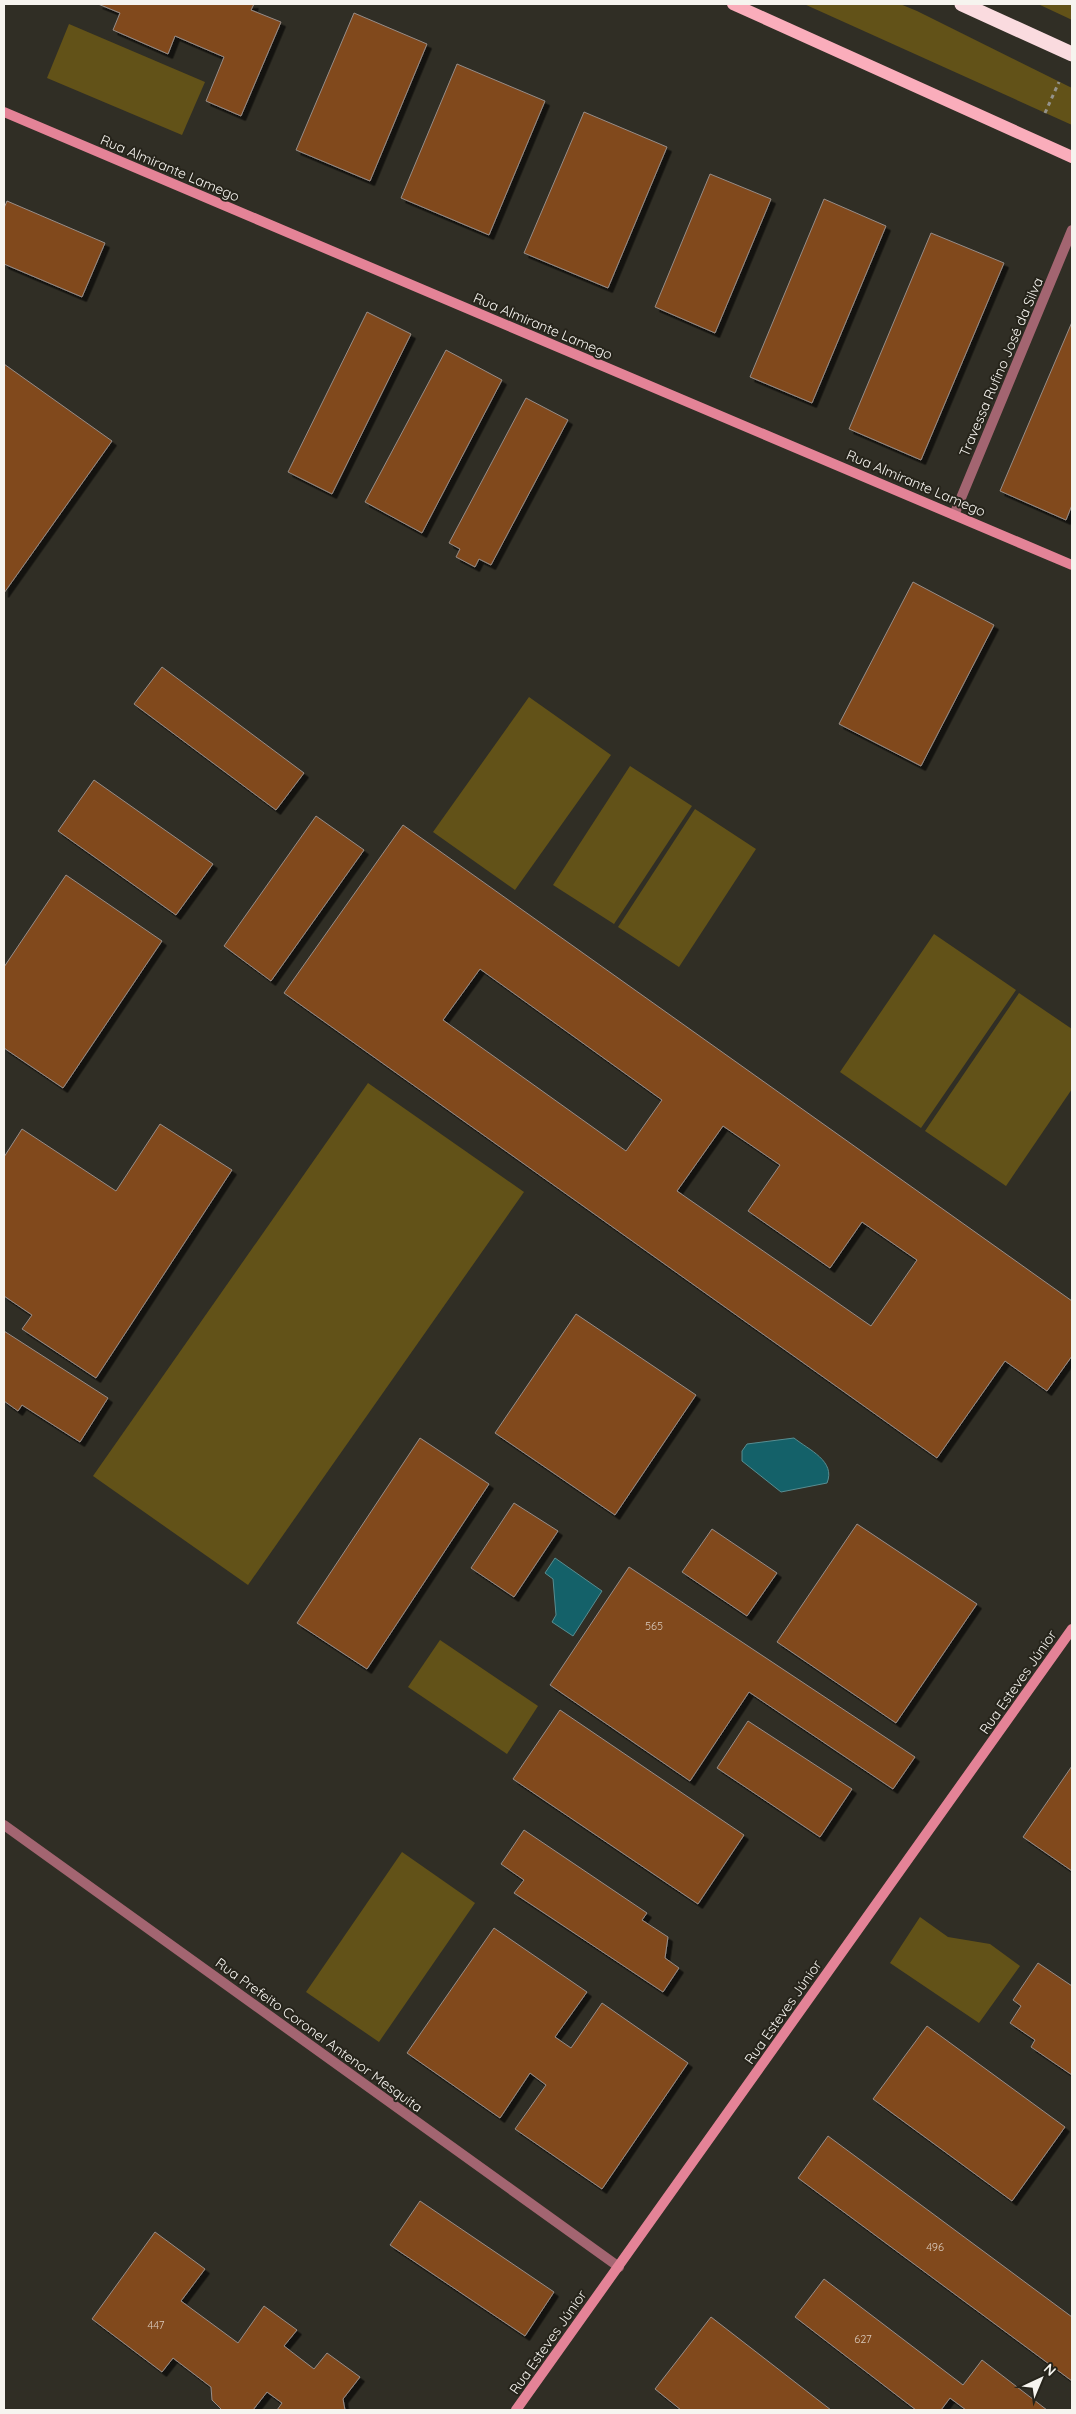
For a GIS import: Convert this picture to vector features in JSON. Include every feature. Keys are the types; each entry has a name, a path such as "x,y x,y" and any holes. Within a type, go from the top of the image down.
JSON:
{"highway":[{"path":"962,4 1072,54"}],"main road":[{"path":"734,4 1072,157"},
{"name":"Rua Almirante Lamego","path":"4,112 1072,564"},
{"name":"Rua Esteves Júnior","path":"516,2410 1072,1629"}],"street":[{"name":"Travessa Rufino José da Silva","path":"954,514 1072,230"},
{"name":"Rua Prefeito Coronel Antenor Mesquita","path":"4,1825 619,2267"}],"path":[{"path":"1045,113 1060,82"}],"shaded area":[{"path":"804,4 900,4 917,11 1072,88 1072,125"},
{"path":"1038,4 1072,4 1072,20 1070,19"},
{"path":"69,24 205,82 182,135 47,78"},
{"path":"529,697 611,755 515,890 433,832"},
{"path":"630,766 692,806 614,924 553,885"},
{"path":"695,809 756,849 679,967 618,927"},
{"path":"934,934 1016,990 921,1128 840,1072"},
{"path":"1019,993 1072,1029 1072,1089 1006,1186 925,1131"},
{"path":"368,1083 524,1192 248,1585 93,1476"},
{"path":"440,1640 538,1706 507,1754 408,1687"},
{"path":"402,1852 475,1903 379,2042 306,1992"},
{"path":"920,1917 948,1937 990,1944 1020,1966 979,2023 890,1963"}],"water":[{"path":"794,1438 824,1462 828,1468 829,1475 827,1483 781,1492 742,1461 742,1451 747,1444"},
{"path":"555,1558 602,1591 573,1636 552,1622 556,1615 553,1579 545,1573"}],"building":[{"path":"98,4 254,4 251,10 281,22 241,116 206,101 224,57 175,36 168,54 113,30 120,13"},
{"path":"354,13 427,44 370,181 296,150"},
{"path":"457,64 545,101 489,235 401,198"},
{"path":"584,112 667,147 608,288 524,253"},
{"path":"710,174 771,199 715,333 655,307"},
{"path":"824,199 886,226 812,403 750,377"},
{"path":"7,201 105,243 82,297 4,264 4,208"},
{"path":"931,233 1004,263 921,460 849,429"},
{"path":"367,312 411,334 332,494 288,472"},
{"path":"1072,322 1072,505 1066,520 1000,491"},
{"path":"446,350 502,380 422,533 365,502"},
{"path":"4,364 112,441 4,593"},
{"path":"526,398 568,420 491,565 479,559 475,567 456,557 460,549 449,543"},
{"path":"913,582 994,625 921,766 839,724"},
{"path":"162,667 304,773 276,810 134,704"},
{"path":"94,780 213,864 176,915 58,831"},
{"path":"316,816 364,850 271,981 224,946"},
{"path":"403,825 1072,1301 1072,1356 1047,1391 1005,1361 937,1458 284,993","holes":["480,969 662,1100 626,1151 443,1020","723,1126 780,1165 748,1211 830,1268 862,1222 917,1260 871,1326 677,1191"]},
{"path":"66,875 162,941 63,1088 4,1048 4,967"},
{"path":"160,1124 232,1170 96,1378 22,1329 32,1315 4,1296 4,1157 22,1129 116,1191"},
{"path":"576,1314 696,1395 615,1515 495,1433"},
{"path":"4,1331 108,1398 80,1442 22,1405 18,1411 4,1401"},
{"path":"420,1438 489,1484 367,1669 297,1623"},
{"path":"514,1503 558,1531 514,1597 471,1568"},
{"path":"857,1524 977,1604 896,1723 777,1642"},
{"path":"712,1529 777,1573 747,1616 682,1572"},
{"path":"629,1567 915,1757 893,1789 749,1692 690,1781 550,1685"},
{"path":"560,1710 744,1835 698,1904 513,1779"},
{"path":"748,1721 852,1789 820,1837 717,1768"},
{"path":"1072,1766 1072,1871 1023,1837"},
{"path":"524,1830 647,1913 642,1920 668,1937 665,1958 679,1968 663,1992 514,1893 524,1880 501,1864"},
{"path":"494,1928 587,1992 555,2037 571,2048 602,2003 688,2063 602,2189 515,2129 546,2085 530,2073 500,2118 407,2053"},
{"path":"1038,1963 1072,1986 1072,2075 1031,2047 1035,2040 1010,2023 1021,2006 1013,2000"},
{"path":"927,2026 1065,2127 1012,2201 873,2099"},
{"path":"828,2136 1072,2317 1072,2381 798,2178"},
{"path":"420,2201 554,2292 525,2336 390,2245"},
{"path":"155,2232 205,2269 181,2301 238,2343 264,2306 297,2330 284,2346 314,2369 327,2353 360,2377 343,2399 345,2410 277,2410 282,2403 267,2392 253,2410 222,2410 212,2400 211,2387 173,2358 162,2372 92,2319"},
{"path":"824,2279 963,2385 982,2360 1047,2410 966,2410 950,2398 941,2410 916,2410 795,2317"},
{"path":"711,2317 831,2410 681,2410 655,2389"}]}
